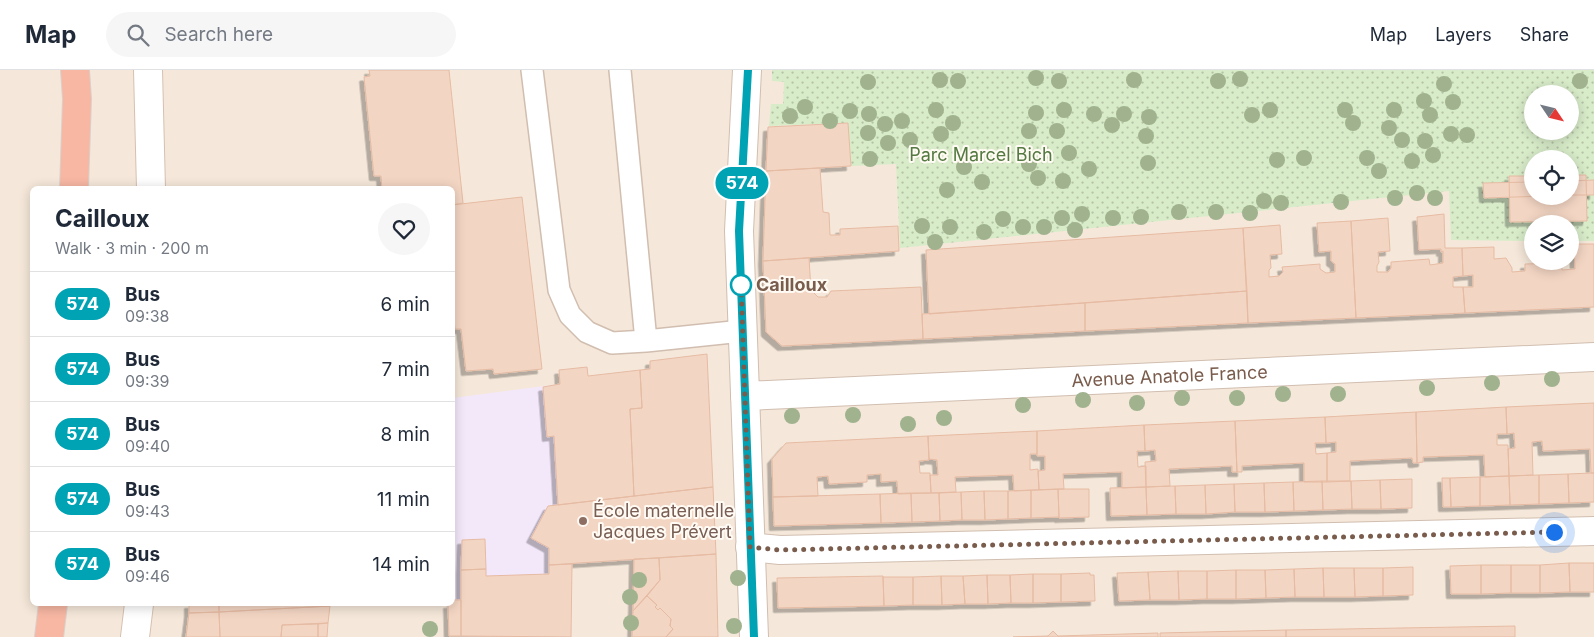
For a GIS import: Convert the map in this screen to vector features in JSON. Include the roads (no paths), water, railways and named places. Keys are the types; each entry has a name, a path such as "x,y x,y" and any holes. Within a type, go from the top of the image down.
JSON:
{"highway":[{"path":"74,186 77,99 75,70"},
{"path":"49,637 52,606"}],"street":[{"path":"148,70 151,186"},
{"path":"748,70 739,231 754,637"},
{"name":"Avenue Anatole France","path":"745,396 1594,357"},
{"path":"750,547 780,550 1594,531"},
{"path":"135,637 138,606"}],"lane":[{"path":"532,70 559,290 570,315 587,332 612,344 742,331"},
{"path":"620,70 646,341"}],"place":[{"name":"Cailloux","path":"741,285"},
{"name":"École maternelle Jacques Prévert","path":"583,521"}],"park label":[{"name":"Parc Marcel Bich","path":"981,155"}]}
